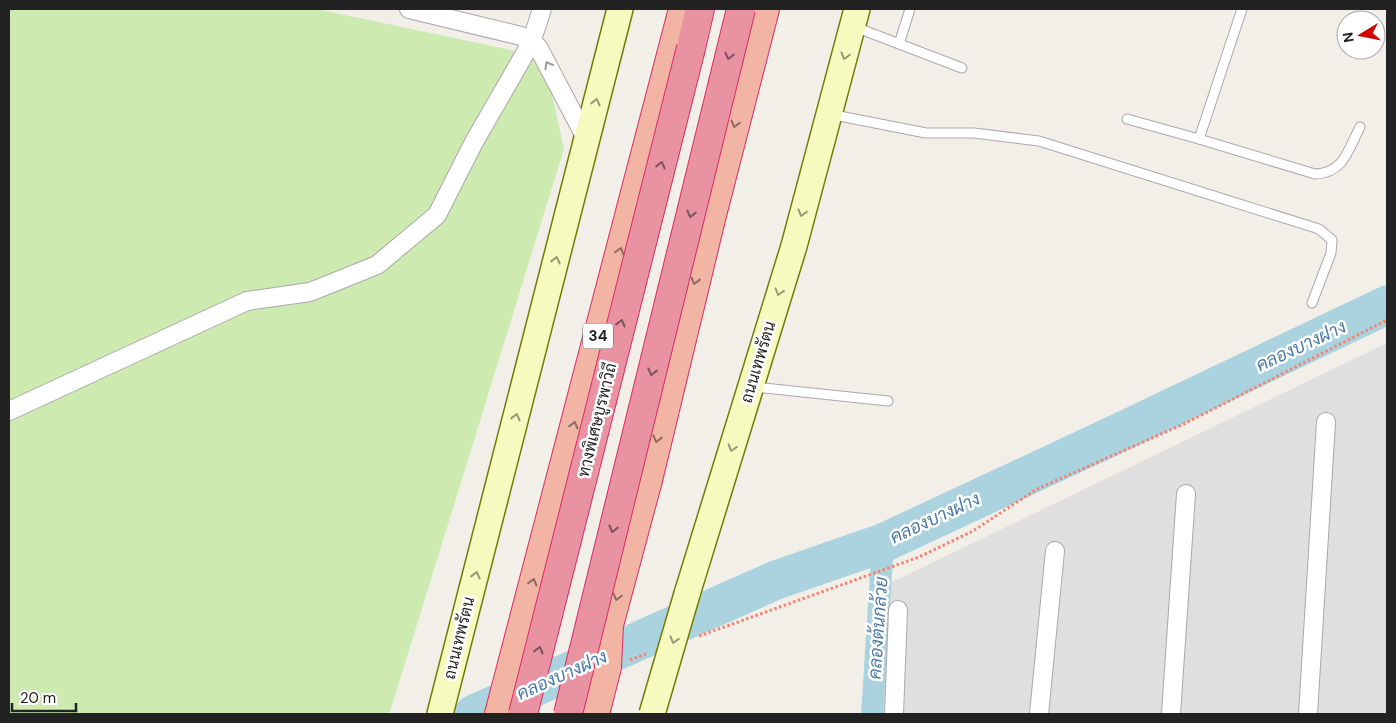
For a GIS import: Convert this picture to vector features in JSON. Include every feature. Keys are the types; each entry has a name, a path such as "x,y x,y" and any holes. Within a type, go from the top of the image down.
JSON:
{"highway":[{"name":"34","path":"499,714 683,9"},
{"name":"ทางพิเศษบูรพาวิถี","path":"523,714 700,9"},
{"path":"568,714 741,9"},
{"path":"595,714 616,664 609,625 648,480 710,219 765,9"}],"main road":[{"name":"ถนนเทพรัตน","path":"440,714 620,9"},
{"name":"ถนนเทพรัตน","path":"652,714 794,246 855,18"}],"street":[{"path":"409,9 521,36 538,47 550,66 587,140"},
{"path":"9,411 247,301 310,292 377,265 437,215 474,142 531,43 542,9"},
{"path":"1308,714 1326,422"},
{"path":"1171,714 1186,494"},
{"path":"1039,714 1055,551"},
{"path":"894,714 898,610"}],"lane":[{"path":"899,44 910,9"},
{"path":"1199,139 1242,9"},
{"path":"855,18 899,44 962,68"},
{"path":"829,114 926,133 974,133 1039,141 1319,229 1332,240 1331,253 1312,303"},
{"path":"1127,119 1315,174 1328,174 1339,167 1360,127"},
{"path":"751,386 888,401"}],"path":[{"path":"698,636 919,556 973,531 1037,489 1186,424 1387,320"},
{"path":"616,664 653,652"}],"shaded area":[{"path":"1387,343 1387,714 880,714 890,583"}],"green space":[{"path":"9,9 317,9 544,57 564,149 390,712 384,714 9,714"}],"waterway":[{"name":"คลองบางฝาง","path":"474,714 776,580 883,543 1387,305"},
{"name":"คลองต้นกล้วย","path":"872,714 883,543"}]}
